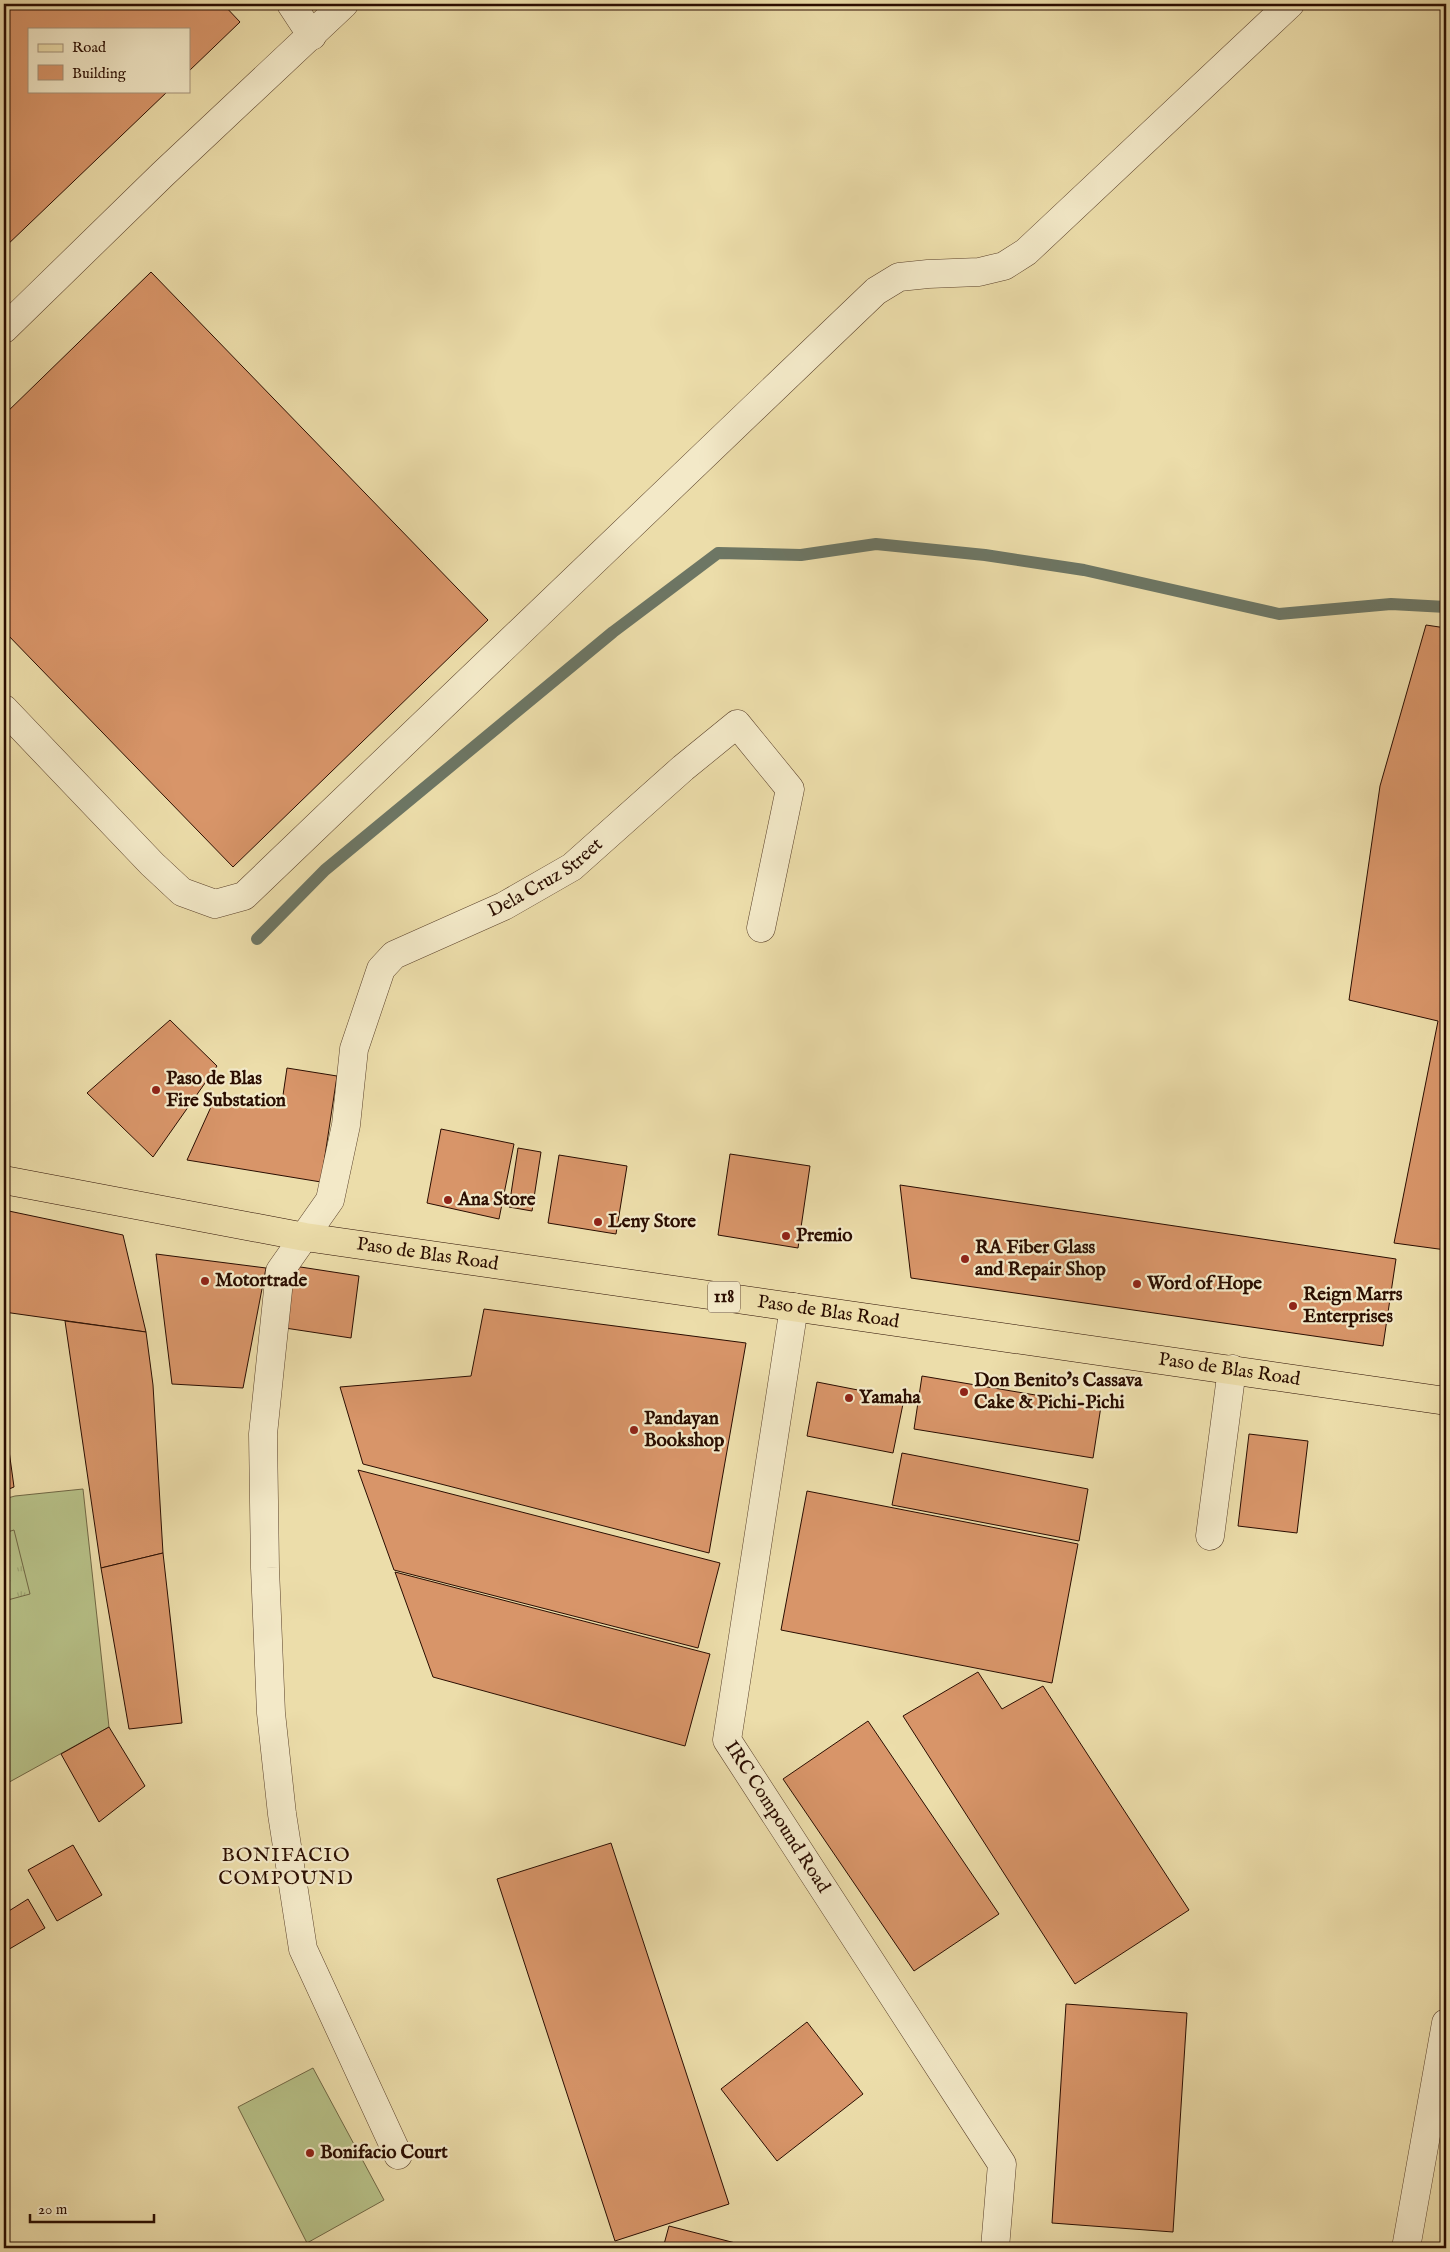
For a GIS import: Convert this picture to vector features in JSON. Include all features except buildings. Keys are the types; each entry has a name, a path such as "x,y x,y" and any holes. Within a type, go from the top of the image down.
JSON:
{"main road":[{"name":"Paso de Blas Road","path":"4,1180 305,1237 1446,1401"}],"street":[{"path":"291,4 312,36"},
{"path":"4,329 163,174 344,4"},
{"path":"4,709 152,864 182,892 216,904 244,896 876,291 899,277 979,272 1004,266 1026,252 1290,4"},
{"name":"Dela Cruz Street","path":"305,1237 330,1200 346,1126 354,1049 381,969 394,956 504,906 572,867 683,768 737,724 790,789 761,928"},
{"path":"305,1237 280,1271 263,1434 264,1568 271,1713 282,1814 303,1948 398,2155"},
{"name":"IRC Compound Road","path":"794,1307 727,1740 1002,2164 995,2248"},
{"path":"1210,1536 1232,1369"},
{"path":"1406,2248 1446,2023"}],"green space":[{"path":"83,1489 109,1727 4,1785 4,1499 15,1496"},
{"path":"14,1530 30,1594 4,1601 4,1533"},
{"name":"Bonifacio Court","path":"313,2068 384,2200 307,2243 238,2107"}],"waterway":[{"path":"257,939 325,870 613,632 718,553 801,555 876,544 985,555 1084,570 1279,614 1391,604 1446,607"}],"place":[{"name":"Paso de Blas Fire Substation","path":"156,1090"},
{"name":"Ana Store","path":"448,1200"},
{"name":"Leny Store","path":"598,1222"},
{"name":"Premio","path":"786,1236"},
{"name":"RA Fiber Glass and Repair Shop","path":"965,1259"},
{"name":"Motortrade","path":"205,1281"},
{"name":"Word of Hope","path":"1137,1284"},
{"name":"Reign Marrs Enterprises","path":"1293,1306"},
{"name":"Don Benito's Cassava Cake & Pichi-Pichi","path":"964,1392"},
{"name":"Yamaha","path":"849,1398"},
{"name":"Pandayan Bookshop","path":"634,1430"},
{"name":"Bonifacio Court","path":"310,2153"}],"district":[{"name":"BONIFACIO COMPOUND","path":"286,1866"}]}
